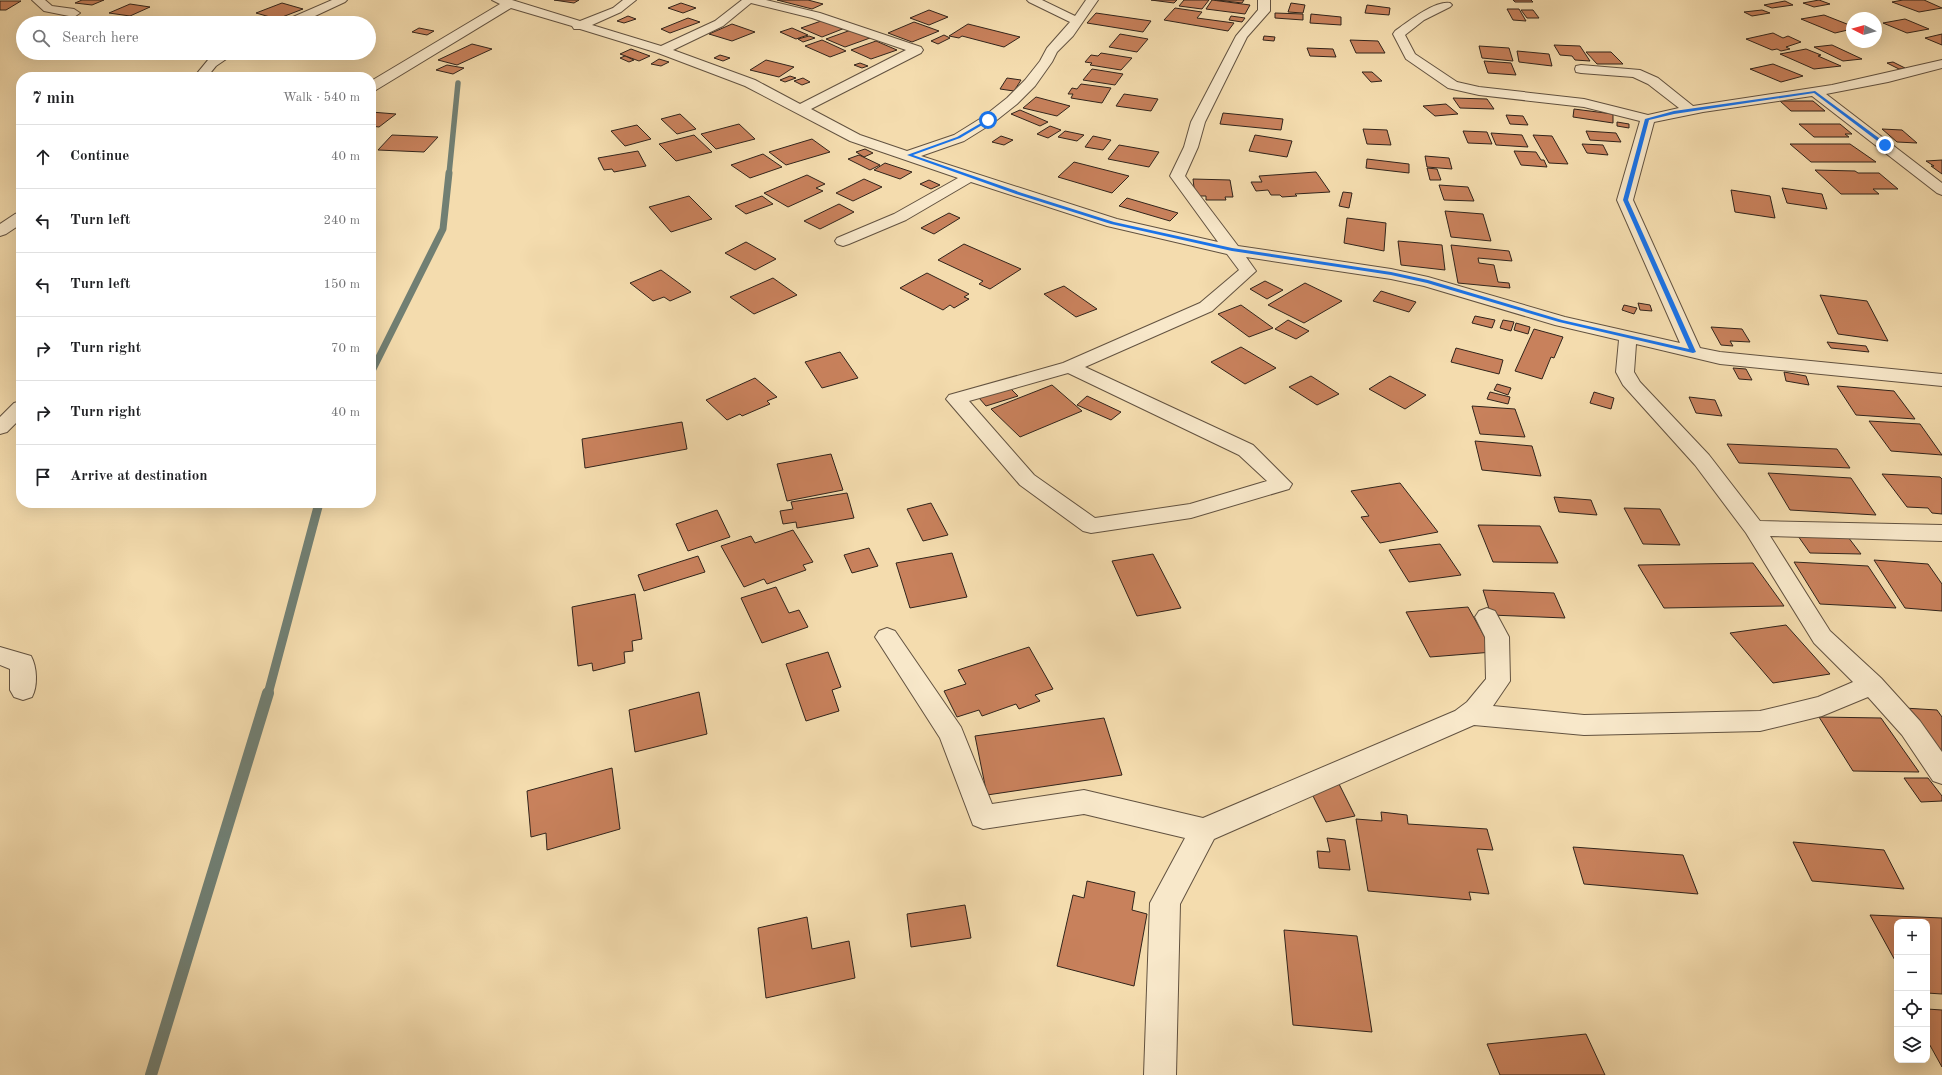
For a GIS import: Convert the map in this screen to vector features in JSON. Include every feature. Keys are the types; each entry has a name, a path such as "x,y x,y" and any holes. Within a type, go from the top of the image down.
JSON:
{"street":[{"path":"38,0 48,9 74,13"},
{"path":"306,16 341,0"},
{"path":"578,26 617,10 630,0"},
{"path":"662,50 710,30 739,10 749,0 816,14 917,50 799,110"},
{"path":"1033,0 1077,21"},
{"path":"909,155 959,138 988,120 1012,101 1030,83 1046,62 1051,51 1069,33 1092,0"},
{"path":"1070,367 1246,450 1282,484 1191,511 1091,526 1027,480 956,399 1070,367 1206,307 1248,271 1203,213 1177,176 1191,146 1198,122 1242,36 1264,11 1264,0"},
{"path":"376,84 513,2 578,26 662,50 750,83 772,93 799,110 855,138 1113,223 1232,250 1391,274 1428,282 1560,321 1720,358 1942,380"},
{"path":"1446,5 1420,18 1399,34 1410,56 1453,84 1479,91 1584,103 1648,119 1690,110 1815,92 1901,75 1942,64"},
{"path":"204,72 212,63 217,60"},
{"path":"1581,69 1635,73 1652,81 1690,110"},
{"path":"1815,92 1942,190"},
{"path":"1648,119 1626,200 1693,352"},
{"path":"843,241 900,217 970,177"},
{"path":"0,231 16,220"},
{"path":"1628,337 1625,372 1632,385 1702,460 1754,528 1822,637 1872,685 1911,728 1942,773"},
{"path":"0,428 16,412"},
{"path":"1754,528 1942,534"},
{"path":"887,637 952,734 983,817 1084,802 1204,830 1456,721 1476,709 1498,681 1497,637 1487,618"},
{"path":"0,656 22,664 23,690"},
{"path":"1468,714 1584,725 1760,721 1822,706 1872,685"},
{"path":"1160,1075 1165,903 1204,830"}],"building":[{"path":"82,0 104,0 92,5 75,3"},
{"path":"554,0 579,0 574,3"},
{"path":"777,0 808,0 823,4 812,9"},
{"path":"1151,0 1177,0 1174,3"},
{"path":"1184,0 1209,0 1202,9 1179,6"},
{"path":"1212,0 1250,5 1245,14 1206,9"},
{"path":"1217,0 1244,0 1242,3"},
{"path":"1513,0 1531,0 1533,2 1515,2"},
{"path":"1819,0 1830,4 1814,7 1803,3"},
{"path":"1903,0 1924,0 1942,8 1919,12 1892,2"},
{"path":"0,1 21,1 6,10 0,10"},
{"path":"1785,1 1793,5 1772,8 1764,5"},
{"path":"282,3 303,9 285,16 266,16 256,13"},
{"path":"681,3 696,8 683,13 668,8"},
{"path":"1291,3 1305,5 1303,13 1288,12"},
{"path":"130,4 150,7 130,16 109,13"},
{"path":"1367,5 1390,8 1389,15 1365,13"},
{"path":"1175,8 1202,12 1197,18 1234,23 1228,31 1164,20"},
{"path":"1507,9 1519,9 1526,21 1513,20"},
{"path":"929,10 948,17 929,25 910,18"},
{"path":"1521,10 1533,10 1539,18 1527,18"},
{"path":"1762,10 1770,13 1752,16 1744,12"},
{"path":"1096,13 1151,21 1143,32 1087,23"},
{"path":"1275,13 1303,14 1303,20 1275,18"},
{"path":"1311,14 1341,17 1341,25 1310,23"},
{"path":"1824,15 1846,24 1846,30 1835,33 1801,19"},
{"path":"628,16 636,19 624,23 617,21"},
{"path":"1231,16 1245,18 1242,22 1229,20"},
{"path":"688,18 700,22 670,33 661,29"},
{"path":"1905,19 1929,29 1907,33 1883,23"},
{"path":"824,20 845,28 822,37 801,28"},
{"path":"914,22 939,31 912,42 888,33"},
{"path":"732,24 755,32 732,41 709,34"},
{"path":"968,24 1020,37 1004,47 962,36 959,38 949,36"},
{"path":"419,28 434,31 427,35 412,32"},
{"path":"792,28 808,35 796,39 780,32"},
{"path":"851,30 870,38 845,47 826,39"},
{"path":"1773,33 1783,38 1788,36 1801,42 1786,47 1790,49 1781,51 1777,49 1772,50 1746,39"},
{"path":"1120,34 1148,39 1137,52 1109,47"},
{"path":"1942,34 1942,45 1925,38"},
{"path":"944,35 950,38 938,44 931,41"},
{"path":"809,36 815,38 803,42 798,39"},
{"path":"1264,36 1275,37 1274,41 1263,40"},
{"path":"822,40 846,51 830,57 805,46"},
{"path":"1350,40 1378,41 1385,53 1356,53"},
{"path":"876,41 897,50 871,59 851,50"},
{"path":"472,44 492,49 457,65 438,60"},
{"path":"1554,45 1580,46 1590,61 1575,60 1572,56 1560,55"},
{"path":"1832,45 1862,59 1843,61 1814,47"},
{"path":"1479,46 1509,48 1513,61 1482,58"},
{"path":"1307,48 1333,49 1336,57 1310,56"},
{"path":"631,49 650,56 639,61 620,54"},
{"path":"1806,49 1841,66 1814,69 1780,54"},
{"path":"1517,51 1549,54 1552,66 1519,62"},
{"path":"1586,52 1611,52 1623,64 1597,64"},
{"path":"1101,53 1132,58 1121,70 1090,65 1092,63 1085,62 1091,55 1098,56"},
{"path":"720,55 730,58 723,61 714,58"},
{"path":"625,56 634,60 629,62 620,58"},
{"path":"659,59 669,62 661,66 651,64"},
{"path":"766,60 794,67 779,77 750,70"},
{"path":"1484,61 1511,63 1516,75 1488,73"},
{"path":"1893,62 1905,68 1899,69 1887,63"},
{"path":"860,63 868,66 862,68 854,65"},
{"path":"1773,64 1803,76 1781,82 1750,69"},
{"path":"447,65 464,68 453,74 436,70"},
{"path":"1092,69 1123,74 1115,85 1083,80"},
{"path":"1362,72 1372,72 1382,81 1371,82"},
{"path":"790,76 796,78 785,82 780,80"},
{"path":"803,78 810,82 802,85 794,81"},
{"path":"1007,78 1021,80 1014,91 1000,89"},
{"path":"1081,84 1111,88 1102,103 1071,98 1073,94 1068,94 1072,88 1077,89"},
{"path":"1124,94 1158,99 1151,111 1116,106"},
{"path":"1036,97 1070,106 1057,116 1023,108"},
{"path":"1453,98 1487,99 1494,109 1460,108"},
{"path":"1780,101 1813,101 1825,111 1791,111"},
{"path":"1446,104 1458,114 1435,116 1423,106"},
{"path":"1574,109 1613,114 1613,123 1573,117"},
{"path":"1020,110 1048,122 1040,126 1011,114"},
{"path":"376,112 396,114 379,127 376,127"},
{"path":"1223,113 1283,119 1281,130 1220,124"},
{"path":"680,114 696,129 677,134 661,119"},
{"path":"1506,115 1523,116 1528,125 1510,124"},
{"path":"1617,122 1629,124 1629,128 1617,126"},
{"path":"739,124 755,139 716,149 701,134"},
{"path":"1799,124 1840,124 1852,134 1845,134 1849,137 1814,137"},
{"path":"637,125 651,139 625,146 611,131"},
{"path":"1050,126 1061,130 1048,138 1037,134"},
{"path":"1363,129 1387,130 1391,145 1367,144"},
{"path":"1882,129 1902,130 1917,143 1897,142"},
{"path":"1065,131 1084,135 1077,141 1058,137"},
{"path":"1463,131 1487,132 1492,144 1468,143"},
{"path":"1586,131 1616,133 1621,142 1590,140"},
{"path":"1491,133 1522,135 1528,147 1496,145"},
{"path":"392,135 438,137 424,152 378,150"},
{"path":"694,135 712,152 676,161 659,144"},
{"path":"1255,135 1292,141 1287,157 1249,151"},
{"path":"1533,135 1552,136 1568,164 1549,163"},
{"path":"1001,136 1013,140 1004,145 992,142"},
{"path":"1093,136 1111,140 1103,150 1085,147"},
{"path":"812,139 830,152 786,165 769,152"},
{"path":"1582,144 1603,145 1608,155 1587,153"},
{"path":"1790,144 1850,144 1876,162 1811,162"},
{"path":"1119,145 1159,152 1149,167 1108,159"},
{"path":"865,149 873,153 864,157 856,152"},
{"path":"638,151 646,166 614,172 612,169 604,170 598,158"},
{"path":"1514,151 1536,152 1541,160 1544,160 1547,167 1521,165"},
{"path":"763,154 782,167 750,178 731,165"},
{"path":"859,155 880,165 870,170 848,159"},
{"path":"1425,156 1449,158 1452,169 1427,167"},
{"path":"1367,159 1409,164 1409,173 1366,168"},
{"path":"1942,160 1942,174 1926,161"},
{"path":"1074,162 1129,176 1112,193 1058,177"},
{"path":"885,163 912,172 900,179 874,170"},
{"path":"1427,168 1437,169 1441,180 1430,180"},
{"path":"1815,170 1879,173 1898,189 1873,189 1879,194 1841,194"},
{"path":"1316,172 1330,192 1295,194 1297,196 1282,197 1280,195 1271,195 1268,190 1256,191 1251,182 1262,182 1259,176"},
{"path":"807,175 825,184 816,188 823,191 788,207 764,193"},
{"path":"864,179 882,187 853,201 836,193"},
{"path":"1193,179 1230,180 1233,197 1225,197 1226,200 1206,200 1206,196 1195,196"},
{"path":"929,180 940,185 931,189 920,184"},
{"path":"1439,185 1468,187 1474,201 1444,200"},
{"path":"1782,188 1822,194 1827,209 1787,203"},
{"path":"1731,190 1770,196 1775,218 1735,212"},
{"path":"1343,192 1352,193 1349,208 1339,206"},
{"path":"689,196 712,219 671,232 649,207"},
{"path":"762,196 773,204 746,214 735,206"},
{"path":"1127,198 1178,213 1170,221 1119,206"},
{"path":"839,204 854,212 820,229 804,221"},
{"path":"1445,211 1483,214 1491,241 1451,237"},
{"path":"949,213 960,218 934,234 921,228"},
{"path":"1347,218 1386,223 1384,251 1344,243"},
{"path":"1398,241 1442,245 1445,270 1401,265"},
{"path":"746,242 776,259 755,270 725,253"},
{"path":"964,244 1021,269 990,289 979,284 983,281 938,260"},
{"path":"1451,245 1509,251 1512,261 1478,258 1479,263 1494,265 1498,282 1509,283 1510,288 1458,283"},
{"path":"661,270 691,292 670,301 664,297 653,301 630,283"},
{"path":"927,273 969,294 964,297 969,299 954,308 950,305 943,310 900,288"},
{"path":"773,278 797,295 754,314 730,297"},
{"path":"1265,281 1283,290 1267,299 1250,289"},
{"path":"1305,283 1342,301 1304,323 1268,305"},
{"path":"1064,286 1097,309 1076,317 1044,294"},
{"path":"1381,291 1416,302 1409,312 1373,301"},
{"path":"1820,295 1867,301 1888,341 1838,334"},
{"path":"1638,303 1650,305 1652,311 1640,310"},
{"path":"1241,305 1273,328 1249,337 1218,314"},
{"path":"1624,305 1637,308 1634,314 1622,310"},
{"path":"1475,316 1495,320 1492,328 1472,323"},
{"path":"1288,320 1309,331 1296,339 1275,329"},
{"path":"1503,320 1514,322 1511,331 1500,328"},
{"path":"1516,323 1530,327 1528,334 1514,330"},
{"path":"1711,327 1742,329 1750,342 1730,341 1733,346 1721,345"},
{"path":"1534,329 1563,337 1554,358 1551,357 1542,379 1515,371"},
{"path":"1827,342 1866,346 1869,352 1831,348"},
{"path":"1241,347 1276,368 1245,384 1211,362"},
{"path":"1456,348 1503,360 1499,374 1451,362"},
{"path":"840,352 858,378 822,388 805,362"},
{"path":"1733,368 1746,369 1752,380 1739,379"},
{"path":"1784,372 1806,376 1809,385 1786,381"},
{"path":"1311,376 1339,394 1317,405 1289,387"},
{"path":"1390,376 1426,395 1405,409 1369,389"},
{"path":"755,378 777,397 767,401 770,404 742,416 740,414 727,420 706,400"},
{"path":"1497,384 1511,388 1508,395 1494,390"},
{"path":"1052,385 1082,411 1020,437 991,409"},
{"path":"1837,386 1894,391 1915,419 1856,415"},
{"path":"1010,388 1018,396 986,406 979,398"},
{"path":"1490,392 1510,397 1508,404 1487,399"},
{"path":"1594,392 1614,398 1611,409 1590,403"},
{"path":"1087,396 1121,412 1111,420 1077,405"},
{"path":"1689,397 1715,400 1722,416 1696,413"},
{"path":"1472,406 1515,409 1525,437 1480,434"},
{"path":"1869,421 1920,424 1942,455 1891,451"},
{"path":"682,422 687,449 585,468 582,439"},
{"path":"1475,441 1532,446 1541,476 1482,470"},
{"path":"1727,444 1837,449 1850,468 1739,463"},
{"path":"831,454 843,490 787,501 777,464"},
{"path":"1768,473 1851,478 1876,515 1790,510"},
{"path":"1882,474 1940,477 1942,479 1942,514 1932,513 1928,508 1907,507"},
{"path":"1400,483 1438,532 1380,543 1361,517 1369,516 1351,491"},
{"path":"847,493 854,518 797,528 796,522 783,524 780,511 793,509 791,502"},
{"path":"1554,497 1591,500 1597,515 1559,512"},
{"path":"931,503 948,535 923,541 907,509"},
{"path":"1624,508 1660,509 1680,545 1643,544"},
{"path":"717,510 730,537 688,551 676,524"},
{"path":"1478,525 1540,526 1558,563 1493,562"},
{"path":"793,530 813,562 803,565 806,570 767,584 764,579 744,587 721,546 751,536 755,543"},
{"path":"1798,536 1848,537 1861,554 1810,553"},
{"path":"1440,544 1461,575 1409,582 1389,550"},
{"path":"869,548 878,566 852,573 844,555"},
{"path":"952,553 967,597 910,608 896,563"},
{"path":"1153,554 1181,608 1137,616 1112,561"},
{"path":"698,556 705,572 644,591 638,575"},
{"path":"1874,560 1928,564 1942,584 1942,611 1905,608"},
{"path":"1794,562 1868,566 1896,608 1820,604"},
{"path":"1753,563 1784,606 1664,608 1638,565"},
{"path":"776,587 789,613 799,610 808,627 762,643 741,598"},
{"path":"1483,590 1554,593 1565,618 1491,615"},
{"path":"635,594 642,639 632,641 633,651 624,652 625,663 593,671 592,663 578,666 572,607"},
{"path":"1468,607 1493,652 1430,657 1406,612"},
{"path":"1786,625 1830,674 1773,683 1730,633"},
{"path":"1029,647 1053,689 1035,695 1040,701 1019,709 1016,704 982,716 979,710 957,717 944,691 966,684 958,670"},
{"path":"828,652 841,687 832,690 839,711 806,721 786,664"},
{"path":"699,692 707,734 635,752 629,710"},
{"path":"1904,708 1937,710 1942,717 1942,764"},
{"path":"1819,717 1881,718 1919,772 1853,771"},
{"path":"1104,718 1122,775 987,795 975,736"},
{"path":"612,768 620,829 547,850 546,833 531,837 527,791"},
{"path":"1904,778 1928,778 1942,796 1942,801 1921,802"},
{"path":"1339,784 1355,816 1326,822 1310,790"},
{"path":"1381,812 1407,815 1408,824 1487,829 1493,850 1477,849 1489,894 1469,892 1471,900 1368,891 1356,819 1382,821"},
{"path":"1327,838 1345,840 1350,870 1319,868 1317,851 1330,852"},
{"path":"1793,842 1884,850 1904,889 1812,881"},
{"path":"1573,847 1683,855 1698,894 1584,884"},
{"path":"1087,881 1135,892 1132,910 1147,914 1134,986 1057,966 1073,895 1084,898"},
{"path":"965,905 971,938 911,947 907,914"},
{"path":"1870,915 1942,918 1942,994 1930,993 1930,919 1894,919 1894,959"},
{"path":"807,917 812,949 849,941 855,978 766,998 758,928"},
{"path":"1284,930 1357,936 1372,1032 1293,1025"},
{"path":"1930,1009 1942,1010 1942,1067 1930,1045"},
{"path":"1586,1034 1605,1075 1500,1075 1487,1044"}],"waterway":[{"path":"449,174 458,83"},
{"path":"376,363 443,229 449,173"},
{"path":"268,694 318,508"},
{"path":"151,1075 268,693"}],"route":[{"path":"988,120 959,138 909,155 1020,194 1113,223 1232,250 1391,274 1428,282 1560,321 1693,352 1626,200 1648,119 1674,112 1815,92 1885,145"}]}
